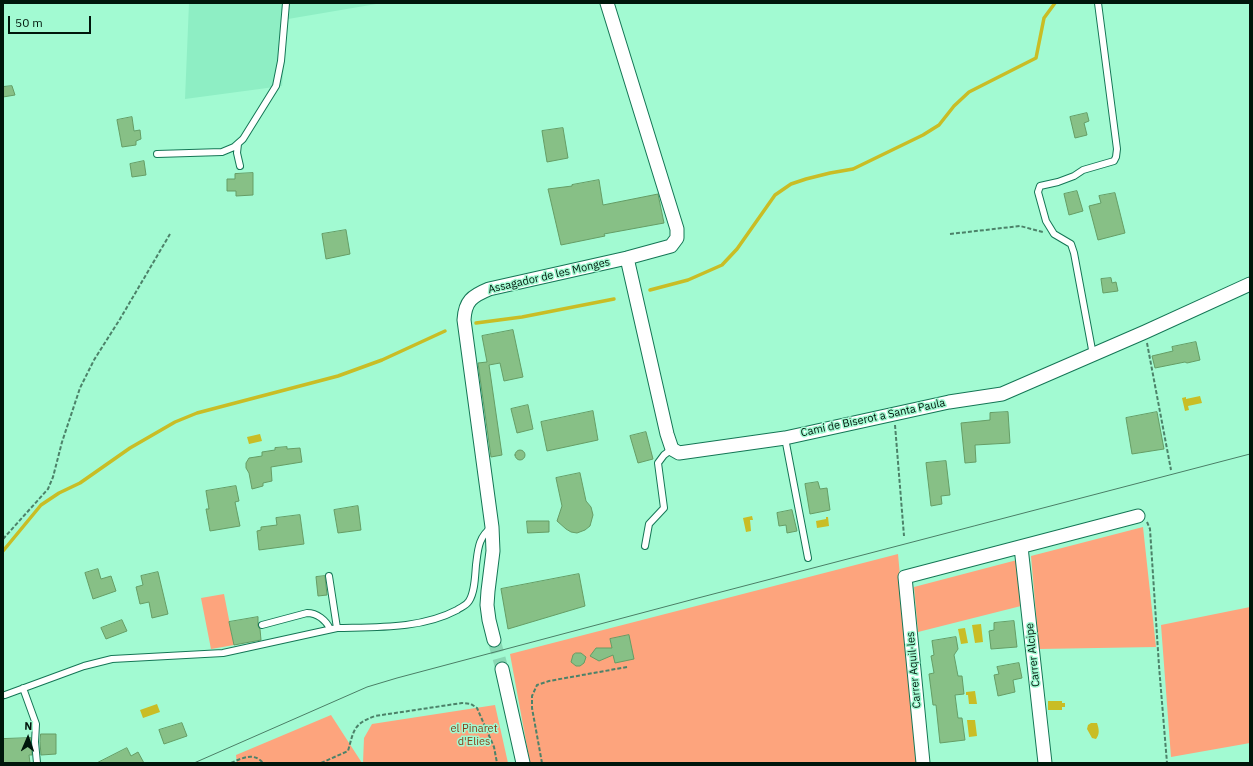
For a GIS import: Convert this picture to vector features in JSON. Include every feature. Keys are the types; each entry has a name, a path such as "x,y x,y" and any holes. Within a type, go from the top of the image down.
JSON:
{"street":[{"name":"Assagador de les Monges","path":"494,640 489,620 488,605 488,591 493,551 492,527 464,320 466,308 471,298 489,289 627,258 671,246 677,238 676,229 607,3"},
{"path":"627,258 667,434 672,448"},
{"name":"Camí de Biserot a Santa Paula","path":"672,448 679,453 785,438 949,402 1002,394 1145,332 1250,284"},
{"path":"1021,547 1138,516"},
{"name":"Carrer Aquil·les","path":"923,763 905,576 1021,547"},
{"name":"Carrer Alcipe","path":"1021,547 1045,763"},
{"path":"502,669 523,763"}],"lane":[{"path":"157,154 222,152 234,147 243,139 276,86 281,61 286,3"},
{"path":"1093,355 1071,244 1054,234 1046,222 1038,192 1040,186 1074,176 1083,170 1114,161 1116,157 1117,149 1098,3"},
{"path":"238,144 237,153 240,166"},
{"path":"785,438 808,558"},
{"path":"645,546 649,524 664,508 658,462 672,448"},
{"path":"4,693 23,688 84,666 112,659 222,653 334,628 380,627 433,620 447,615 467,604 471,599 480,540 485,532 492,527"},
{"path":"329,576 334,628"},
{"path":"262,625 307,613 315,613 334,628"},
{"path":"23,688 36,724 35,742 37,763"}],"path":[{"path":"950,234 1020,226 1054,234"},
{"path":"3,539 48,489 80,388 94,360 170,234"},
{"path":"1145,332 1171,470"},
{"path":"894,414 904,536"},
{"path":"1138,516 1144,519 1150,529 1167,763"},
{"path":"542,763 532,708 532,696 537,685 550,681 628,667"},
{"path":"321,763 348,751 355,728 364,720 375,716 462,703 471,704 477,708 494,747 497,763"},
{"path":"231,763 245,756 255,757 264,763"}],"shaded area":[{"path":"189,3 382,3 288,19 282,86 185,99"},
{"path":"1200,396 1202,403 1188,406 1189,410 1185,411 1182,398 1186,397 1186,399"},
{"path":"260,434 262,441 249,444 247,437"},
{"path":"752,516 753,520 750,520 751,531 746,532 743,518"},
{"path":"826,517 828,517 829,526 817,528 816,521 826,519"},
{"path":"981,624 983,642 975,643 972,625"},
{"path":"965,628 968,643 961,644 958,629"},
{"path":"975,691 977,704 969,704 968,695 966,695 966,692"},
{"path":"1048,701 1062,701 1062,703 1065,703 1065,707 1062,707 1062,710 1048,710"},
{"path":"157,704 160,712 143,718 140,710"},
{"path":"967,720 975,720 977,736 969,737"},
{"path":"1091,723 1097,723 1098,725 1099,733 1096,739 1092,738 1087,729 1088,725"}],"green space":[{"path":"1143,527 1156,647 1039,649 1031,556"},
{"path":"898,554 917,763 530,763 510,654"},
{"path":"1017,560 1021,606 918,632 914,587"},
{"path":"224,594 234,645 211,649 201,598"},
{"path":"1250,607 1250,743 1171,757 1161,625"},
{"name":"el Pinaret d'Elies","path":"495,705 508,763 363,763 364,738 372,724"},
{"path":"331,715 362,763 237,763 236,755"}],"building":[{"path":"12,86 15,95 3,97 3,87"},
{"path":"1087,113 1089,121 1084,123 1087,135 1075,138 1070,117"},
{"path":"132,117 134,131 140,130 141,139 136,141 136,145 122,147 117,120"},
{"path":"563,128 568,158 547,162 542,131"},
{"path":"144,161 146,175 132,177 130,164"},
{"path":"253,173 253,195 236,196 236,191 227,191 227,179 235,179 235,174"},
{"path":"599,180 603,205 658,194 664,223 604,234 605,236 561,245 548,189 572,186"},
{"path":"1077,191 1083,211 1069,215 1064,194"},
{"path":"1115,193 1125,233 1098,240 1089,206 1101,203 1099,196"},
{"path":"346,230 350,254 326,259 322,234"},
{"path":"1111,278 1112,283 1116,282 1118,291 1103,293 1101,279"},
{"path":"513,330 523,377 504,381 500,363 489,365 502,455 491,457 478,363 487,362 482,336"},
{"path":"1196,342 1200,360 1155,368 1152,356 1173,351 1172,347"},
{"path":"528,405 533,429 517,433 511,409"},
{"path":"593,411 598,440 547,451 541,422"},
{"path":"1008,412 1010,443 975,445 976,462 965,463 961,423 990,420 990,413"},
{"path":"1157,412 1164,449 1132,454 1126,418"},
{"path":"646,432 653,459 638,463 630,436"},
{"path":"287,447 287,449 300,448 302,462 271,467 272,481 263,483 263,486 252,489 249,473 246,468 246,463 249,458 262,456 262,452 275,450 275,448"},
{"path":"518,450 522,450 524,451 524,459 518,460 515,457 515,453"},
{"path":"946,461 950,495 941,496 942,504 931,506 926,463"},
{"path":"580,473 586,501 591,507 593,515 590,526 577,533 566,529 557,521 562,506 556,478"},
{"path":"818,482 820,489 827,488 830,510 810,514 805,484"},
{"path":"236,486 239,501 235,502 240,526 210,531 206,509 209,509 206,491"},
{"path":"358,506 361,530 338,533 334,510"},
{"path":"792,510 797,531 787,533 786,525 779,526 777,513"},
{"path":"300,515 304,544 259,550 257,531 261,530 261,527 277,525 276,518"},
{"path":"527,521 549,521 549,532 528,533"},
{"path":"98,569 101,579 111,576 116,591 93,599 85,573"},
{"path":"158,572 168,614 152,618 149,602 140,604 136,587 143,585 141,576"},
{"path":"579,574 585,606 508,629 501,589"},
{"path":"325,576 327,595 318,596 316,577"},
{"path":"258,617 261,640 234,645 229,622"},
{"path":"122,620 127,631 106,639 101,628"},
{"path":"1014,621 1017,647 991,649 989,631 994,630 994,623"},
{"path":"629,635 634,659 615,663 613,655 599,661 590,656 596,648 612,648 610,639"},
{"path":"956,637 958,649 954,655 958,676 962,676 964,694 955,695 958,718 962,718 965,740 940,743 936,705 933,705 929,674 934,673 931,656 934,655 932,641"},
{"path":"576,653 581,653 586,657 584,663 580,666 576,666 571,662 573,655"},
{"path":"1019,663 1022,678 1013,680 1015,692 998,696 994,675 999,674 997,667"},
{"path":"182,723 187,736 164,744 159,730"},
{"path":"41,734 56,734 56,754 41,755"},
{"path":"31,738 32,755 29,755 30,763 3,763 3,739"},
{"path":"127,748 131,756 138,752 144,763 97,763"}],"waterway":[{"path":"650,290 688,280 722,265 737,249 775,195 791,184 830,173 853,169 923,135 939,125 954,106 969,92 1036,58 1044,18 1055,3"},
{"path":"476,323 522,317 614,299"},
{"path":"3,551 41,505 59,493 80,483 130,448 175,422 197,413 338,376 382,360 445,331"}],"tunnel":[{"path":"494,640 502,669"}],"tram line":[{"path":"194,763 367,687 397,678 1250,454"}]}
